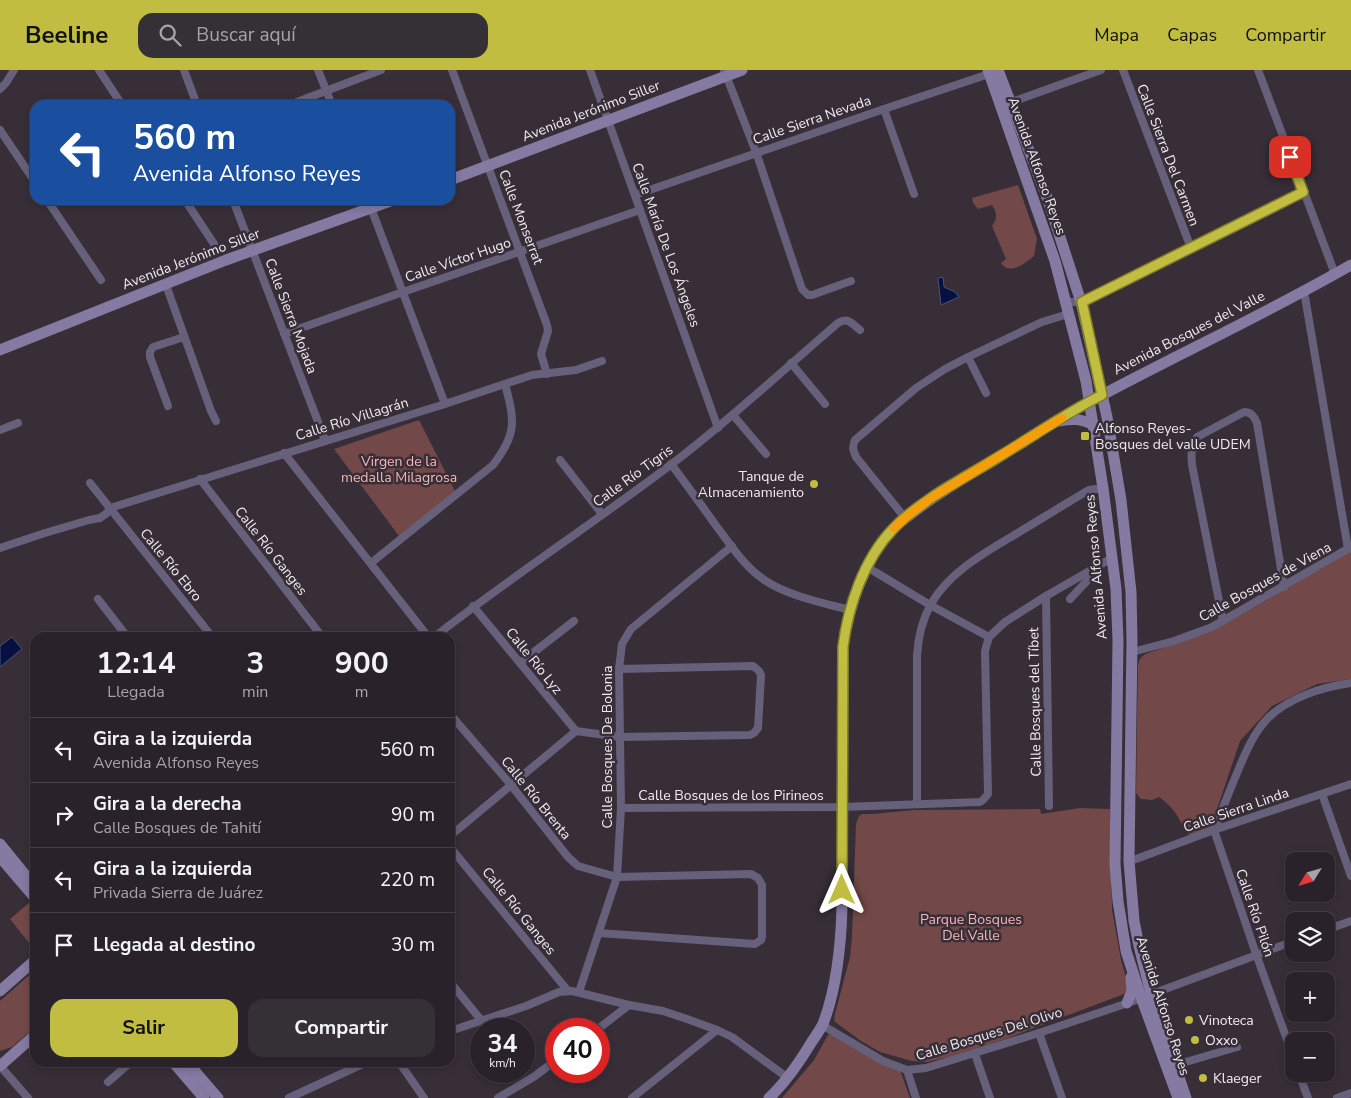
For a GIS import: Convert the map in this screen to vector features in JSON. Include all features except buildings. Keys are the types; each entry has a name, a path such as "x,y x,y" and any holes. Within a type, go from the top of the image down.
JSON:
{"main road":[{"name":"Avenida Jerónimo Siller","path":"455,178 725,73 742,70"},
{"name":"Avenida Alfonso Reyes","path":"993,71 1055,262 1086,381 1103,488 1108,560 1116,589 1118,641 1115,864 1118,901 1126,951 1146,996 1171,1067 1186,1098"},
{"name":"Avenida Alfonso Reyes","path":"1005,104 1048,200 1082,302 1107,417 1120,500 1131,592 1129,861 1134,921 1146,996"},
{"name":"Avenida Jerónimo Siller","path":"0,350 368,205"},
{"name":"Avenida Bosques del Valle","path":"769,1098 788,1078 822,1025 831,996 841,943 842,659 845,632 850,610 867,567 883,541 905,518 931,498 1089,402 1162,362 1304,291 1351,265"},
{"path":"1107,417 1115,398 1127,382"},
{"path":"1054,423 1080,419 1094,425"},
{"path":"0,844 30,881"},
{"path":"0,856 30,892"},
{"path":"1126,951 1132,991 1127,1003"},
{"path":"0,991 30,964"},
{"path":"0,1066 30,1039"},
{"path":"177,1067 204,1098"},
{"path":"191,1067 218,1098"},
{"name":"Avenida Alfonso Reyes","path":"1171,1067 1178,1098"}],"street":[{"path":"0,89 14,70"},
{"path":"99,70 119,100"},
{"path":"184,70 196,100"},
{"path":"318,70 330,100"},
{"path":"302,100 381,70"},
{"name":"Calle Monserrat","path":"452,70 547,325 548,331 541,354 547,374"},
{"name":"Calle María De Los Ángeles","path":"590,70 718,428"},
{"path":"1005,104 1101,70"},
{"name":"Calle Sierra Del Carmen","path":"1123,70 1191,248"},
{"path":"1258,70 1335,274"},
{"name":"Calle Sierra Nevada","path":"635,195 993,71"},
{"path":"725,73 756,152 802,289 808,295 812,295 851,281"},
{"path":"884,108 914,194"},
{"path":"0,130 30,175"},
{"path":"1065,302 1082,302 1303,192"},
{"path":"50,205 101,280"},
{"path":"188,205 216,247"},
{"name":"Calle Sierra Mojada","path":"235,205 325,440"},
{"path":"370,205 445,404"},
{"name":"Calle Víctor Hugo","path":"284,334 640,210"},
{"path":"166,285 216,421"},
{"path":"1304,291 1349,548"},
{"path":"905,518 856,457 853,451 855,440 916,388 945,369 1042,322 1068,314"},
{"name":"Calle Río Tigris","path":"439,632 672,464 718,428 838,323 847,320 860,330"},
{"path":"168,406 150,357 150,352 153,347 184,337"},
{"path":"968,357 986,393"},
{"name":"Calle Río Villagrán","path":"0,548 88,520 100,518 110,508 445,404 532,375 576,370 602,361"},
{"path":"791,363 825,404"},
{"path":"371,563 493,465 501,455 513,423 505,384"},
{"path":"1224,620 1192,465 1191,449 1197,438 1244,412 1255,417 1257,423 1284,587"},
{"path":"733,415 766,454"},
{"path":"0,430 18,423"},
{"path":"284,453 426,632"},
{"path":"560,460 602,514"},
{"path":"672,464 732,546 750,568 763,580 781,589 850,610"},
{"name":"Calle Río Ganges","path":"200,480 318,632"},
{"name":"Calle Río Ebro","path":"90,483 208,632"},
{"path":"917,804 918,640 930,605 952,579 978,558 1089,490 1103,488"},
{"name":"Calle Bosques De Bolonia","path":"579,992 616,878 621,808 619,669 622,644 631,629 732,546"},
{"name":"Calle Bosques de Viena","path":"1132,652 1174,641 1205,630 1284,587 1349,548"},
{"path":"867,567 930,605 989,637 1005,622 1108,560"},
{"path":"1070,599 1108,560"},
{"name":"Calle Bosques del Tíbet","path":"1046,596 1049,806"},
{"path":"98,599 123,632"},
{"name":"Calle Río Lyz","path":"473,606 576,731"},
{"path":"520,663 574,621"},
{"name":"Calle Bosques de los Pirineos","path":"621,808 842,807 980,802 988,794 985,650 989,637"},
{"path":"455,832 576,731 620,737 750,735 758,728 761,675 756,668 750,666 619,669"},
{"path":"1214,830 1243,758 1259,728 1266,720 1274,712 1302,697 1351,682"},
{"name":"Calle Río Brenta","path":"455,720 511,785 572,862 583,868 616,878 751,874 761,881 762,884 762,937 758,943 752,945 599,933"},
{"name":"Calle Sierra Linda","path":"1129,861 1351,784"},
{"path":"1322,794 1351,876"},
{"name":"Calle Río Pilón","path":"1214,830 1285,1034"},
{"name":"Calle Río Ganges","path":"455,853 568,991"},
{"path":"1335,927 1351,921"},
{"name":"Calle Bosques Del Olivo","path":"822,1025 883,1061 907,1070 926,1068 975,1054 1127,1003 1285,944"},
{"path":"455,988 479,1018"},
{"path":"487,1018 526,1006 559,992 579,992 629,1005 662,1011 717,1030 732,1037 788,1078"},
{"path":"610,1020 629,1005"},
{"path":"455,1029 470,1024"},
{"path":"632,1098 717,1030"},
{"path":"1039,1033 1062,1098"},
{"path":"1171,1067 1237,1047"},
{"path":"975,1054 990,1098"},
{"path":"0,1066 28,1098"},
{"path":"108,1082 125,1067"},
{"path":"289,1098 357,1067"},
{"path":"402,1067 424,1098"},
{"path":"498,1098 545,1068"},
{"path":"907,1070 916,1098"},
{"path":"1302,1082 1308,1098"},
{"path":"1337,1098 1351,1093"}],"green space":[{"path":"1018,185 1037,239 1034,256 1022,265 1010,269 1001,263 1006,259 992,226 996,218 994,208 992,205 978,209 973,203 972,198"},
{"name":"Virgen de la medalla Milagrosa","path":"419,420 455,491 399,536 334,449"},
{"path":"1351,550 1351,679 1317,684 1272,706 1240,741 1210,830 1193,838 1174,811 1163,800 1159,797 1152,800 1141,799 1136,793 1138,664 1140,659 1148,653 1207,633"},
{"name":"Parque Bosques Del Valle","path":"1080,808 1110,809 1112,910 1121,960 1128,985 1127,991 1124,994 1005,1039 927,1062 912,1061 880,1052 834,1021 850,957 856,824 859,816 862,814 914,810 1040,809 1041,814"},
{"path":"29,903 30,904 30,944 10,919"},
{"path":"30,974 30,1031 12,1047 0,1051 0,1001"},
{"path":"832,1033 900,1070 910,1098 782,1098 814,1060 828,1035"}],"shaded area":[{"path":"943,277 944,287 955,292 959,297 941,305 938,278"},
{"path":"12,637 22,649 0,667 0,646"}],"slow traffic":[{"path":"894,528 931,498 1062,418"}],"place":[{"name":"Alfonso Reyes- Bosques del valle UDEM","path":"1085,436"},
{"name":"Tanque de Almacenamiento","path":"814,484"},
{"name":"Vinoteca","path":"1189,1020"},
{"name":"Oxxo","path":"1195,1040"},
{"name":"Klaeger","path":"1203,1078"}],"route":[{"path":"842,890 843,647 850,610 867,567 874,555 893,529 931,498 1102,395 1082,302 1303,192 1290,157"}]}
